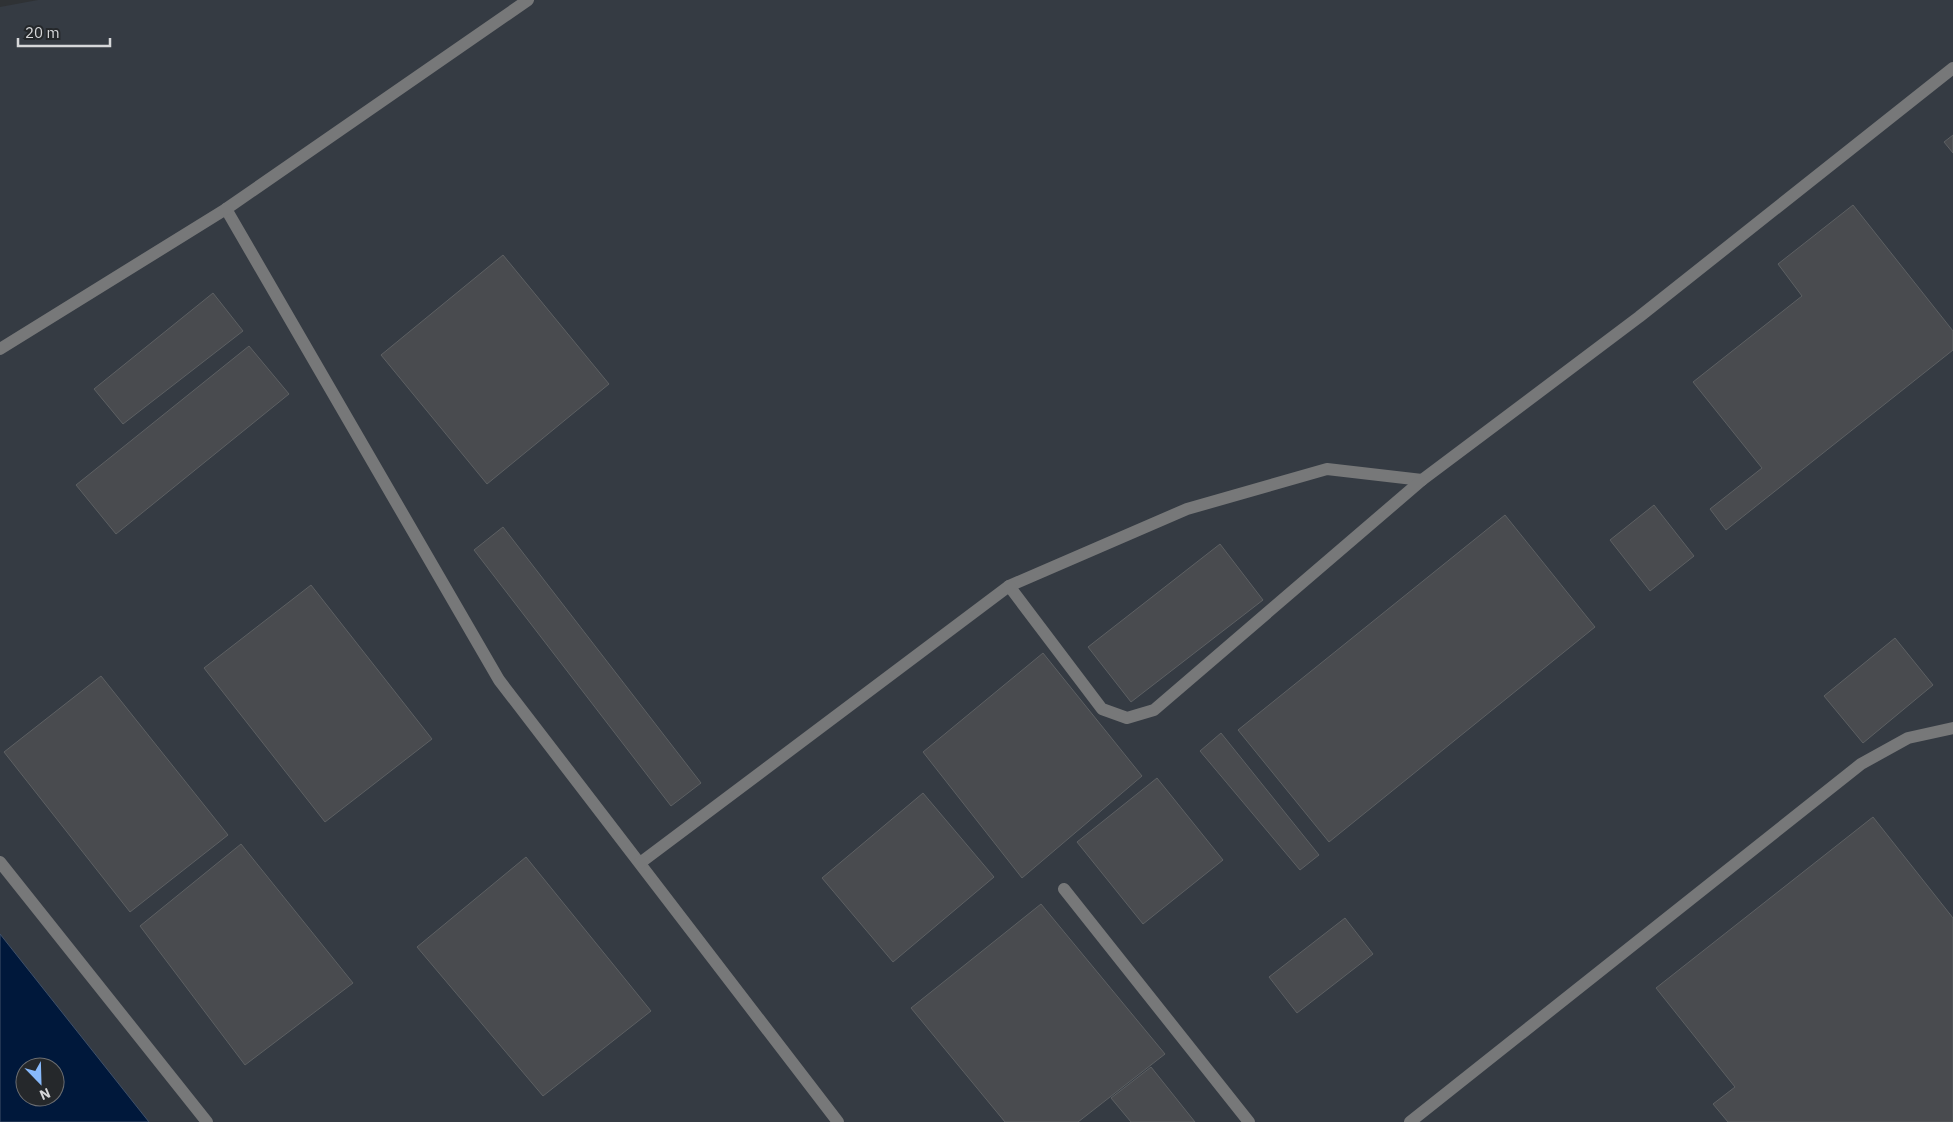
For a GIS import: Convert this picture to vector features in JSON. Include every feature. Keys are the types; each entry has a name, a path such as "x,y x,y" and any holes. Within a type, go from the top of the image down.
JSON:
{"lane":[{"path":"0,350 226,209 528,0"},
{"path":"1009,586 1102,709 1127,718 1154,710 1422,480 1647,311 1953,68"},
{"path":"226,209 500,680 838,1122"},
{"path":"640,863 1009,586 1187,509 1327,469 1422,480"},
{"path":"1410,1122 1861,764 1908,738 1953,728"},
{"path":"0,862 207,1122"},
{"path":"1064,888 1249,1122"}],"shaded area":[{"path":"38,0 1953,0 1953,1122 149,1122 0,934 0,7"}],"water":[{"path":"0,934 149,1122 0,1122"}],"building":[{"path":"1953,135 1953,153 1944,142"},
{"path":"1853,205 1953,331 1953,350 1726,530 1710,509 1762,468 1693,382 1802,296 1778,264"},
{"path":"503,255 609,384 487,484 381,355"},
{"path":"213,293 243,331 123,424 94,389"},
{"path":"249,346 289,394 116,534 76,485"},
{"path":"1654,505 1694,556 1650,591 1610,540"},
{"path":"1505,515 1595,627 1329,842 1238,730"},
{"path":"503,527 701,783 671,806 474,550"},
{"path":"1220,544 1263,600 1131,702 1088,647"},
{"path":"311,585 432,739 325,822 204,668"},
{"path":"1895,638 1933,685 1863,743 1824,696"},
{"path":"1043,653 1142,776 1022,878 923,752"},
{"path":"101,676 228,835 130,912 4,752"},
{"path":"1221,733 1319,855 1300,870 1200,751"},
{"path":"1157,778 1223,860 1143,924 1077,842"},
{"path":"923,793 994,877 893,962 822,878"},
{"path":"1873,817 1953,918 1953,1122 1728,1122 1713,1104 1735,1087 1656,988"},
{"path":"241,844 353,983 245,1065 140,926"},
{"path":"526,857 651,1011 543,1096 417,947"},
{"path":"1041,904 1165,1054 1078,1122 1005,1122 911,1008"},
{"path":"1345,918 1373,954 1297,1013 1269,977"},
{"path":"1151,1067 1195,1122 1131,1122 1111,1098"}]}
